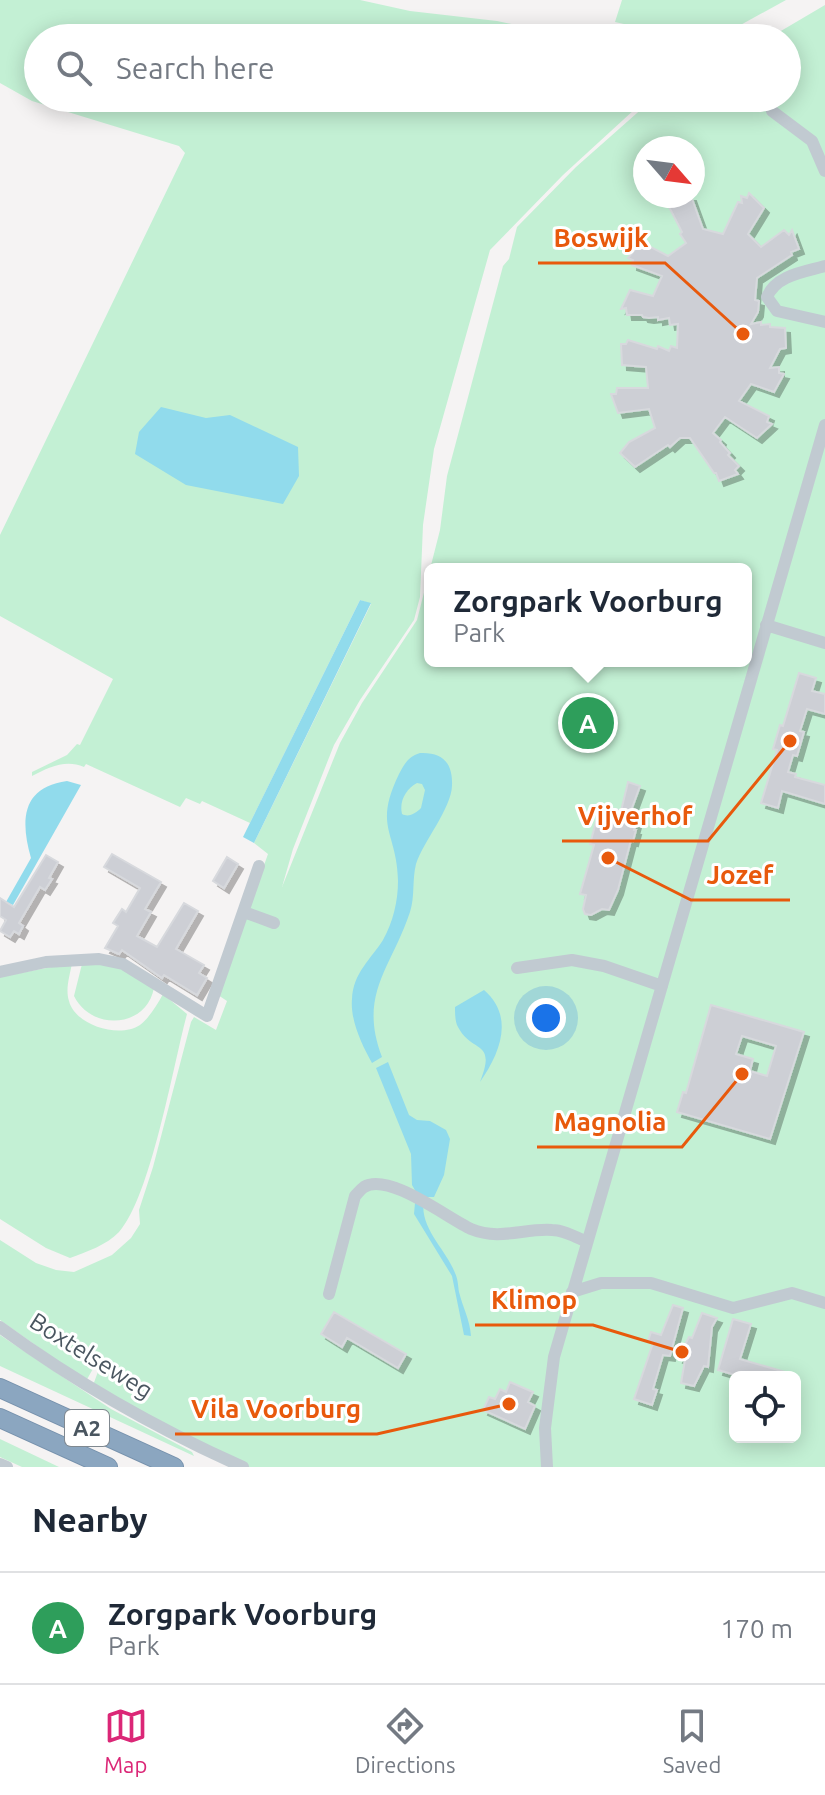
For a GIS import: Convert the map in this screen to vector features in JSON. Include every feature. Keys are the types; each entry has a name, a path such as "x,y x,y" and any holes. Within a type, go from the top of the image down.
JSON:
{"highway":[{"name":"A2","path":"0,1388 174,1467"},
{"name":"A2","path":"0,1418 108,1467"}],"street":[{"path":"773,112 812,141 825,171"},
{"path":"825,266 780,280 767,297 777,311 825,322"},
{"path":"547,1467 546,1399 554,1357 825,425"},
{"path":"766,625 825,643"},
{"path":"0,972 76,959 123,964 207,1016 259,866"},
{"path":"244,912 274,923"},
{"path":"517,968 572,960 604,966 662,986"},
{"path":"329,1294 355,1196 364,1187 374,1184 388,1185 412,1196 476,1231 507,1235 554,1230 587,1242"},
{"path":"572,1292 601,1283 651,1283 733,1308 792,1293 825,1303"},
{"name":"Boxtelseweg","path":"0,1327 120,1405 243,1467"},
{"path":"0,1464 7,1467"}],"green space":[{"path":"0,0 360,0 410,11 511,24 24,24 24,96 0,83"},
{"path":"622,0 786,0 742,24 615,22"},
{"path":"825,5 825,1467 243,1467 92,1388 103,1358 98,1360 86,1381 0,1320 0,1240 36,1263 74,1272 112,1255 131,1238 140,1224 139,1210 191,1022 194,1017 216,1030 227,1001 218,995 268,854 254,843 371,604 360,600 250,823 202,801 200,804 186,798 180,807 86,764 84,767 58,765 32,776 32,772 80,745 113,679 0,616 0,535 185,153 179,146 68,112 632,112 563,175 490,250 434,449 423,525 420,597 414,620 334,745 293,849 282,887 340,743 362,703 417,620 424,593 424,667 752,667 752,563 432,563 440,530 447,476 503,266 509,259 517,227 576,167 638,112 801,112 801,24 793,24"},
{"path":"84,956 99,956 154,988 149,1002 130,1018 105,1020 93,1015 74,996"},
{"path":"72,963 69,1001 80,1017 89,1023 110,1030 131,1029 147,1018 163,994 187,1014 160,1129 131,1214 109,1241 70,1258 46,1248 0,1219 0,977"},
{"path":"0,1335 111,1409 192,1452 194,1456 0,1366"},
{"path":"0,1439 59,1467 22,1467 0,1457"}],"water":[{"path":"161,407 206,418 230,415 298,447 299,476 283,504 186,485 135,454 139,432"},
{"path":"360,600 371,603 254,843 243,837"},
{"path":"434,754 445,760 451,771 452,786 447,805 416,864 410,912 375,998 376,1035 382,1057 372,1063 355,1024 353,990 359,974 390,926 398,881 388,829 388,806 399,774 407,761 416,755","holes":["417,783 422,784 425,790 421,808 410,815 402,814 407,792"]},
{"path":"67,781 81,785 13,905 6,902 31,858 26,819 33,798 52,784"},
{"path":"484,990 494,1001 502,1023 498,1047 480,1082 485,1068 484,1053 458,1027 455,1007"},
{"path":"388,1062 409,1115 446,1130 450,1139 444,1175 434,1197 425,1197 423,1207 428,1227 456,1275 471,1336 464,1335 452,1276 414,1214 416,1192 412,1185 411,1154 376,1068"}],"building":[{"path":"749,193 764,208 748,234 761,247 784,230 789,235 792,230 799,249 757,278 755,300 759,301 758,312 751,324 761,322 761,325 785,328 786,348 780,349 770,368 779,367 779,373 784,374 774,392 751,384 739,401 769,416 767,422 772,424 757,438 725,417 713,433 739,466 735,470 738,474 719,481 690,438 680,438 635,467 620,453 629,442 655,428 649,409 618,413 611,394 616,394 617,388 648,388 646,367 622,365 621,344 626,344 628,340 669,351 671,346 677,348 678,324 670,325 669,318 658,320 658,317 627,315 626,308 621,309 630,290 653,296 662,276 632,265 633,260 628,258 641,242 668,256 686,243 670,208 695,208 703,229 723,234 738,202 742,203 741,196 747,198"},
{"path":"799,673 816,678 812,691 825,694 825,714 807,709 797,756 793,755 788,772 825,785 825,804 782,791 778,808 761,803 777,750 773,749 780,725 783,726"},
{"path":"628,782 640,786 632,808 632,814 638,816 618,890 609,910 585,914 586,895 580,894 594,845 590,844 596,822 610,826 615,809 621,811"},
{"path":"112,854 161,882 145,909 151,912 137,936 157,947 184,903 198,911 176,949 204,965 199,973 207,978 197,995 164,975 162,978 122,950 119,954 105,948 118,926 113,923 122,909 126,912 140,888 104,867"},
{"path":"46,855 58,862 49,878 52,879 45,890 40,887 19,923 23,926 19,934 14,931 10,937 0,931 6,920 0,916 0,898 14,907"},
{"path":"227,857 238,864 224,888 213,881"},
{"path":"711,1005 804,1032 770,1139 677,1112 683,1092 686,1093","holes":["742,1036 776,1046 767,1076 750,1071 753,1059 736,1054"]},
{"path":"673,1305 683,1308 670,1356 663,1355 653,1389 657,1390 652,1405 634,1399 653,1343 648,1341 651,1332 661,1335"},
{"path":"334,1312 406,1354 398,1368 347,1338 342,1347 321,1334"},
{"path":"702,1313 717,1318 712,1327 708,1367 704,1366 694,1386 681,1383 685,1360 678,1358 689,1337 692,1338"},
{"path":"733,1319 751,1324 740,1359 782,1371 729,1373 718,1370"},
{"path":"510,1382 533,1392 528,1402 535,1406 525,1429 483,1410 489,1397 495,1399 500,1389 506,1392"}],"place":[{"name":"Boswijk","path":"743,334"},
{"name":"Zorgpark Voorburg","path":"588,723"},
{"name":"Vijverhof","path":"790,741"},
{"name":"Jozef","path":"608,858"},
{"name":"Magnolia","path":"742,1074"},
{"name":"Klimop","path":"682,1352"},
{"name":"Vila Voorburg","path":"509,1404"}]}
